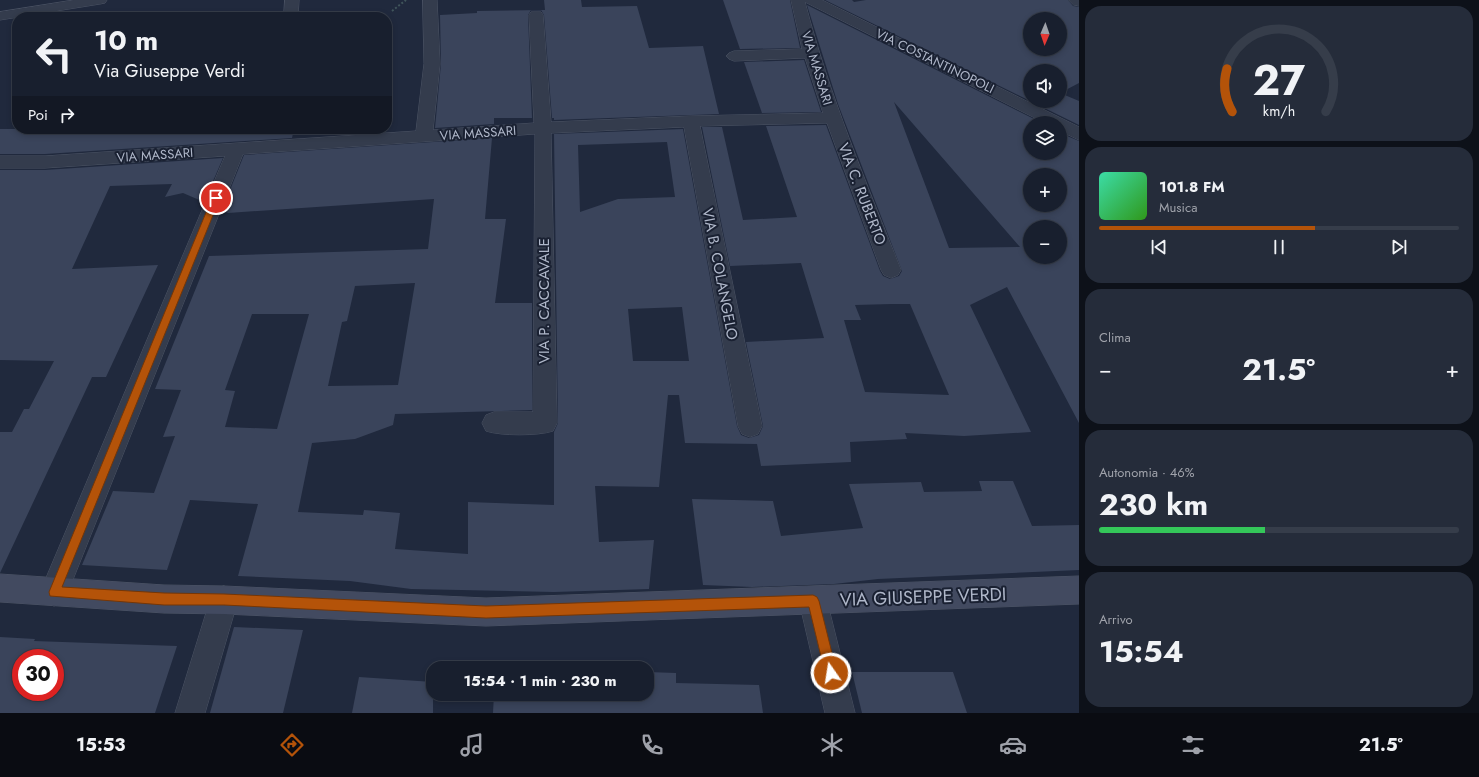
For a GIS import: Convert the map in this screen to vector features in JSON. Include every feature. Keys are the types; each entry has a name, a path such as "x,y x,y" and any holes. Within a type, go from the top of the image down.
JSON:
{"street":[{"path":"25,12 100,0"},
{"path":"291,12 292,0"},
{"path":"424,137 432,64 430,0"},
{"name":"VIA MASSARI","path":"0,162 45,162 543,128 691,121 833,118 811,53 798,0"},
{"name":"VIA COSTANTINOPOLI","path":"811,0 1043,116"},
{"path":"0,16 12,14"},
{"path":"536,15 543,128"},
{"path":"734,56 811,53"},
{"name":"VIA C. RUBERTO","path":"833,118 891,270"},
{"name":"VIA B. COLANGELO","path":"691,121 750,426"},
{"name":"VIA P. CACCAVALE","path":"494,423 545,424 543,128"},
{"name":"VIA COSTANTINOPOLI","path":"1067,128 1079,134"},
{"path":"54,592 236,150"},
{"name":"VIA GIUSEPPE VERDI","path":"0,588 164,599 224,600 486,612 1079,590"},
{"path":"190,713 224,600"},
{"path":"813,601 840,713"}],"path":[{"path":"392,11 407,0"}],"building":[{"path":"544,0 581,0 582,7 637,6 649,48 703,46 719,114 554,120 554,118 552,118 544,15 541,10 545,10"},
{"path":"723,0 790,0 800,48 740,49"},
{"path":"825,0 852,0 854,2 866,0 1068,0 1073,6 1079,7 1079,83 1067,89 1067,64 1023,64 1023,98"},
{"path":"807,5 1028,116 1023,116 1023,160 1067,160 1067,136 1079,141 1079,423 1007,287 970,305 1031,432 964,436 905,433 907,439 850,442 851,462 761,466 757,444 685,443 679,395 668,395 659,487 595,486 599,542 654,540 649,589 554,592 411,589 350,581 238,576 258,504 190,500 167,570 82,565 113,491 154,493 175,436 163,437 181,390 155,389 209,256 428,249 434,199 228,213 222,210 244,155 492,138 485,219 506,219 495,303 532,303 532,410 395,414 393,425 355,439 312,443 298,512 363,515 364,510 400,513 395,549 468,554 468,502 554,505 554,432 558,423 554,134 683,129 737,426 741,435 749,438 759,435 763,426 746,342 824,338 801,263 730,266 702,127 722,127 743,220 797,217 766,126 826,125 880,271 883,276 890,279 899,276 902,271 838,104","holes":["894,102 1020,247 949,248","667,142 675,197 618,199 580,212 578,145","415,283 398,385 328,386 342,322 347,321 355,286","910,304 949,395 865,392 844,320 861,320 855,305","682,307 689,361 633,361 628,309","252,314 309,314 277,429 225,427 235,391 225,390"]},
{"path":"531,10 528,15 532,118 494,118 494,124 435,128 441,64 440,15 477,13 477,11"},
{"path":"804,60 821,112 762,113 744,62"},
{"path":"1067,96 1079,101 1079,125 1067,119 1067,116 1061,116 1044,108 1067,108"},
{"path":"0,129 12,129 12,134 293,134 292,138 45,154 0,154"},
{"path":"223,158 204,202 183,193 165,197 172,184 110,186 72,269 158,265 106,377 92,377 0,573 0,432 12,432 24,409 29,409 54,361 0,360 0,170 45,170"},
{"path":"979,481 1013,481 1032,526 1079,525 1079,570 878,579 834,584 752,587 703,585 692,499 773,501 781,536 863,528 849,484 921,482 924,492 982,491"},
{"path":"234,627 303,630 283,713 210,713"},
{"path":"0,637 35,639 34,641 177,646 155,713 0,713"},
{"path":"654,672 676,673 676,683 759,685 763,713 493,713 494,701 654,701"},
{"path":"852,672 953,672 967,713 862,713"},
{"path":"359,677 426,682 426,701 433,701 433,713 352,713"}],"route":[{"path":"216,198 54,592 164,599 224,600 486,612 813,601 831,673"}]}
